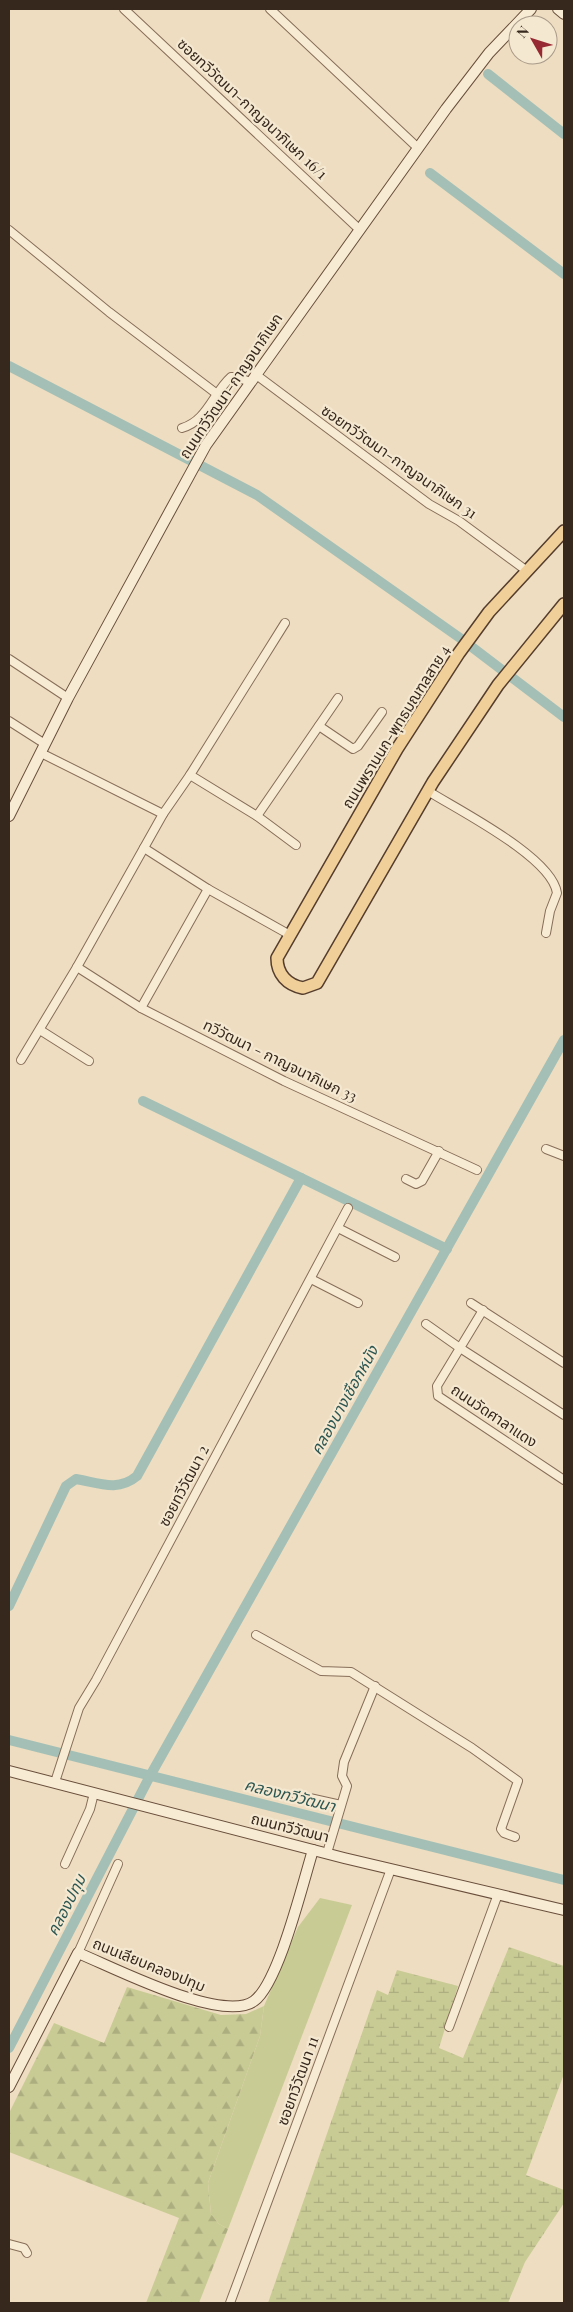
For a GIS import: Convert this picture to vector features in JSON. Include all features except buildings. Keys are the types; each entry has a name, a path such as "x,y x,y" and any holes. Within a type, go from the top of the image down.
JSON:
{"main road":[{"name":"ถนนพรานนก-พุทธมณฑลสาย 4","path":"428,791 317,983 303,988 288,981 278,970 277,958 397,749 481,622 564,531"},
{"path":"428,791 498,685 564,604"}],"street":[{"name":"ซอยทวีวัฒนา-กาญจนาภิเษก 16/1","path":"124,9 360,230"},
{"path":"270,9 418,148"},
{"name":"ถนนทวีวัฒนา-กาญจนาภิเษก","path":"9,816 68,698 206,445 418,148 489,53 531,9"},
{"path":"558,9 564,14"},
{"path":"9,230 109,312 218,394"},
{"path":"182,428 192,425 199,420 231,377 252,378"},
{"name":"ซอยทวีวัฒนา-กาญจนาภิเษก 31","path":"252,378 422,499 459,521 527,571"},
{"path":"22,1060 163,814 190,775 285,623"},
{"path":"9,659 68,698"},
{"path":"257,816 338,698"},
{"path":"319,726 352,749 358,746 382,712"},
{"path":"9,721 43,748 163,814"},
{"path":"190,775 257,816 296,845"},
{"path":"428,791 529,853 554,882 557,893 547,921 546,933"},
{"path":"144,848 208,889 290,935"},
{"path":"141,1008 208,889"},
{"name":"ทวีวัฒนา - กาญจนาภิเษก 33","path":"77,967 141,1008 284,1081 477,1170"},
{"path":"40,1030 89,1061"},
{"path":"546,1149 564,1156"},
{"path":"406,1179 416,1184 422,1181 439,1151"},
{"name":"ซอยทวีวัฒนา 2","path":"55,1782 79,1708 96,1680 348,1208"},
{"path":"338,1228 395,1258"},
{"path":"312,1278 358,1303"},
{"path":"471,1302 564,1363"},
{"path":"460,1348 483,1310"},
{"path":"426,1324 564,1415"},
{"name":"ถนนวัดศาลาแดง","path":"460,1348 437,1386 438,1396 564,1480"},
{"path":"256,1635 321,1671 351,1672 472,1748 518,1781 502,1826 502,1831 515,1837"},
{"path":"327,1853 347,1786 342,1776 344,1762 375,1686"},
{"name":"ถนนทวีวัฒนา","path":"9,1771 312,1850 564,1910"},
{"path":"64,1864 90,1809 94,1793"},
{"path":"296,1795 341,1805"},
{"name":"ถนนเลียบคลองปทุม","path":"9,2087 78,1953 192,2000 214,2006 243,2006 254,2001 272,1972 288,1936 312,1850"},
{"path":"78,1953 118,1864"},
{"name":"ซอยทวีวัฒนา 11","path":"230,2303 391,1869"},
{"path":"449,2027 498,1894"},
{"path":"9,2244 24,2248 27,2253"}],"green space":[{"path":"320,1898 352,1905 228,2229 219,2224 211,2214 208,2183 260,2036 264,2006 298,1927"},
{"path":"509,1947 564,1966 564,2074 526,2175 564,2190 564,2203 525,2262 508,2303 268,2303 377,1990 388,1995 397,1970 458,1986 439,2048 463,2058"},
{"path":"127,1987 221,2015 246,2014 264,2006 260,2036 208,2183 211,2214 219,2224 228,2229 199,2303 146,2303 179,2218 9,2152 9,2113 54,2023 104,2043"}],"waterway":[{"path":"488,74 564,134"},
{"path":"430,173 564,274"},
{"path":"9,366 257,495 460,638 564,717"},
{"name":"คลองบางเชือกหนัง","path":"9,2048 150,1776 564,1040"},
{"path":"143,1101 447,1249"},
{"path":"9,1606 66,1486 76,1479 108,1485 123,1484 137,1476 301,1178"},
{"name":"คลองทวีวัฒนา","path":"9,1740 564,1880"}],"water label":[{"name":"คลองปทุม","path":"66,1905"}]}
